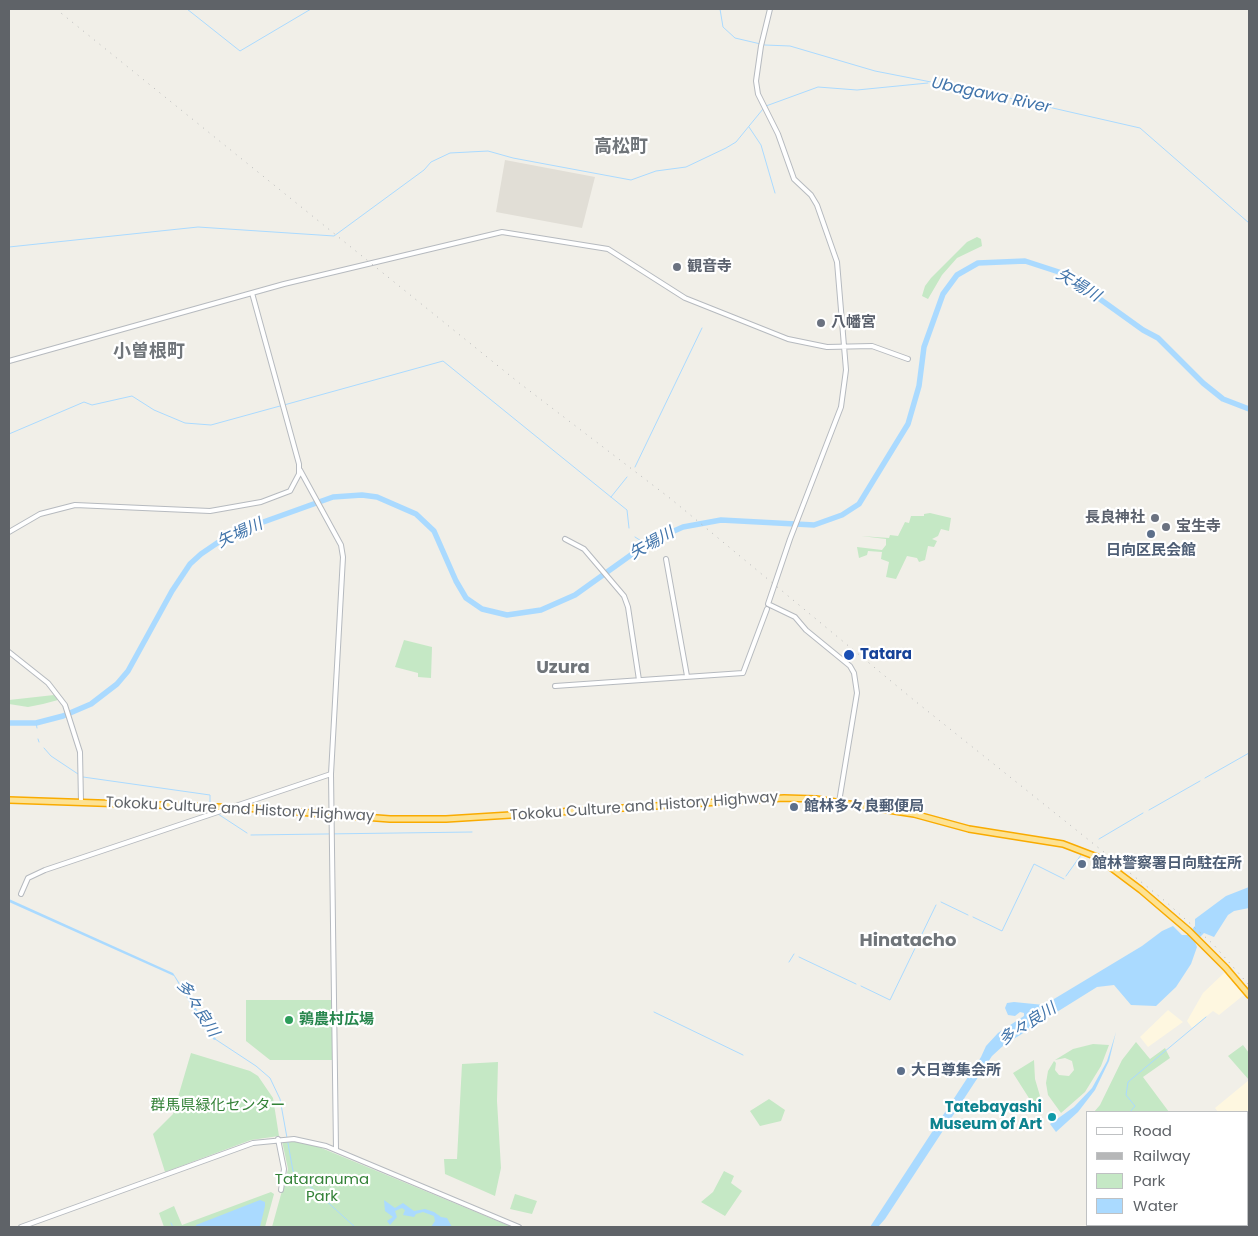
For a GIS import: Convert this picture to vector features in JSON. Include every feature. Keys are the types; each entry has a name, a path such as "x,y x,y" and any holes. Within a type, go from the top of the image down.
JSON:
{"highway":[{"name":"Tokoku Culture and History Highway","path":"9,800 231,807 390,819 446,819 772,798 839,802 914,814 966,829 1046,840 1078,849 1114,869 1189,931 1249,996"}],"street":[{"path":"770,9 761,44 756,80 758,94 778,134 794,179 814,199 824,224 840,277 846,377 841,407 768,604 792,614 853,670 857,689 839,802"},
{"path":"9,361 314,276 432,250 485,235 513,233 608,249 620,255 663,285 698,304 797,342 818,346 872,346 908,359"},
{"path":"252,293 300,470 341,545 343,557 331,774 336,1150"},
{"path":"9,532 40,514 79,505 101,508 201,511 246,506 290,491 296,482 300,470"},
{"path":"565,538 580,546 624,596 628,607 639,680"},
{"path":"666,559 687,676"},
{"path":"555,686 743,673 767,609"},
{"path":"9,652 48,683 62,699 72,724 81,763 81,802"},
{"path":"21,894 26,881 31,876 331,774"},
{"path":"280,1139 284,1170 281,1190"},
{"path":"21,1227 253,1143 292,1139 317,1143 336,1150 519,1227"}],"shaded area":[{"path":"505,160 595,177 582,228 496,212"},
{"path":"1224,973 1227,973 1245,994 1219,1015 1213,1011 1192,1028 1187,1021 1203,993"},
{"path":"1168,1010 1183,1022 1148,1047 1140,1037"},
{"path":"1249,1080 1249,1147 1248,1111 1217,1111 1215,1108"}],"green space":[{"path":"977,237 981,239 982,246 957,258 942,275 928,299 922,296 925,286 931,278 967,242"},
{"path":"930,513 951,518 949,531 941,529 938,536 932,539 937,541 934,547 928,546 925,560 919,562 917,558 907,556 896,579 886,577 889,562 881,559 882,552 868,551 867,555 859,558 857,547 882,550 886,545 886,539 861,536 889,538 890,535 898,536 905,522 909,523 911,516 924,516 924,514"},
{"path":"404,640 432,647 431,678 418,677 418,673 395,667"},
{"path":"54,695 58,700 28,707 9,704 9,700"},
{"name":"鶉農村広場","path":"246,1000 332,1000 333,1060 270,1060 246,1041"},
{"path":"1136,1042 1150,1059 1165,1048 1170,1058 1143,1077 1168,1111 1095,1111 1100,1105 1122,1060"},
{"path":"1093,1044 1109,1045 1101,1066 1085,1092 1061,1113 1048,1095 1046,1083 1048,1071 1054,1061 1056,1063 1055,1070 1059,1075 1069,1076 1074,1070 1072,1061 1065,1058 1055,1060 1073,1049"},
{"path":"1243,1045 1249,1053 1249,1080 1228,1056"},
{"name":"群馬県緑化センター","path":"191,1053 250,1071 258,1076 273,1098 279,1136 251,1140 165,1172 153,1134 173,1114"},
{"path":"1034,1060 1035,1079 1040,1096 1034,1106 1013,1073"},
{"path":"498,1062 497,1101 501,1168 495,1196 445,1174 444,1159 457,1159 462,1064"},
{"path":"769,1099 785,1110 781,1121 760,1126 750,1111"},
{"name":"Tataranuma Park","path":"282,1141 298,1142 319,1147 512,1227 272,1227 288,1169"},
{"path":"724,1171 734,1176 731,1183 742,1191 725,1216 701,1202 713,1192"},
{"path":"271,1192 274,1194 265,1227 164,1227 159,1213 174,1206 182,1225"},
{"path":"515,1194 537,1201 532,1214 510,1209"}],"water":[{"path":"1249,887 1249,908 1234,911 1228,915 1214,937 1204,933 1195,942 1197,947 1191,964 1176,987 1156,1006 1131,1005 1114,985 1097,987 1004,1045 992,1056 885,1219 878,1227 870,1227 981,1057 986,1046 998,1033 1024,1016 1024,1013 1020,1012 1015,1016 1008,1015 1005,1008 1007,1003 1044,1005 1142,946 1162,931 1173,926 1182,935 1187,935 1195,926 1195,919 1226,896"},
{"path":"9,899 173,973 216,1039 214,1040 203,1025 174,976 9,902"},
{"path":"1116,1032 1109,1061 1095,1090 1078,1112 1056,1132 1050,1124 1074,1107 1092,1088 1107,1061"},
{"path":"260,1200 265,1202 265,1206 260,1227 196,1227 196,1225"},
{"path":"384,1200 395,1208 403,1203 414,1211 425,1209 434,1212 441,1217 447,1218 452,1227 431,1227 435,1221 434,1216 423,1212 416,1214 414,1217 403,1215 405,1210 402,1208 395,1211 397,1217 390,1225 387,1221 393,1217 385,1211"}],"waterway":[{"path":"187,9 240,51 311,9"},
{"name":"Ubagawa River","path":"720,9 723,27 735,38 765,45 790,46 875,71 987,93 1140,128 1249,223"},
{"path":"766,106 818,87 857,90 928,83"},
{"path":"9,247 198,227 334,236 424,170 431,162 450,153 488,151 513,158 631,180 656,171 686,167 726,148 736,142 763,109"},
{"path":"749,127 761,145 775,193"},
{"name":"矢場川","path":"9,723 36,723 63,716 91,704 117,684 128,671 172,591 190,564 201,554 226,537 333,497 362,495 377,497 416,514 434,531 456,581 466,598 482,609 507,615 541,610 575,595 649,542 683,527 721,520 814,525 842,515 859,504 908,424 919,386 924,347 943,294 957,275 978,263 1025,261 1065,274 1143,330 1158,338 1203,383 1223,399 1249,409"},
{"path":"635,467 702,328"},
{"path":"284,405 443,361 627,510 629,528"},
{"path":"9,434 84,402 92,405 132,396 154,410 185,423 211,425 280,406"},
{"path":"611,497 627,477"},
{"path":"635,537 646,544"},
{"name":"矢場川","path":"36,723 37,728"},
{"path":"44,748 51,756 78,774"},
{"path":"1205,778 1249,753"},
{"path":"83,777 210,795 210,803"},
{"path":"1149,810 1200,781"},
{"path":"1099,839 1143,813"},
{"path":"218,814 247,833"},
{"path":"251,835 472,832"},
{"path":"1066,876 1081,855"},
{"path":"973,917 1002,931 1034,864 1064,879"},
{"path":"941,902 968,915"},
{"path":"861,986 890,1000 936,905"},
{"path":"789,962 794,954"},
{"path":"799,957 856,984"},
{"path":"654,1012 743,1055"},
{"path":"1131,1111 1135,1106 1126,1095 1128,1082 1206,1017"},
{"name":"多々良川","path":"215,1039 256,1066 270,1078 280,1099 293,1171 355,1227"},
{"path":"171,1223 173,1227"}],"railway":[{"path":"56,9 518,382 671,499 915,701 1165,901 1213,944 1249,985"}],"place":[{"name":"観音寺","path":"677,267"},
{"name":"八幡宮","path":"821,323"},
{"name":"長良神社","path":"1155,518"},
{"name":"宝生寺","path":"1166,527"},
{"name":"日向区民会館","path":"1151,534"},
{"name":"Tatara","path":"849,655"},
{"name":"館林多々良郵便局","path":"794,807"},
{"name":"館林警察署日向駐在所","path":"1082,864"},
{"name":"鶉農村広場","path":"289,1020"},
{"name":"大日尊集会所","path":"901,1071"},
{"name":"Tatebayashi Museum of Art","path":"1052,1117"}],"district":[{"name":"高松町","path":"621,147"},
{"name":"小曽根町","path":"149,352"},
{"name":"Uzura","path":"563,668"},
{"name":"Hinatacho","path":"908,941"}]}
